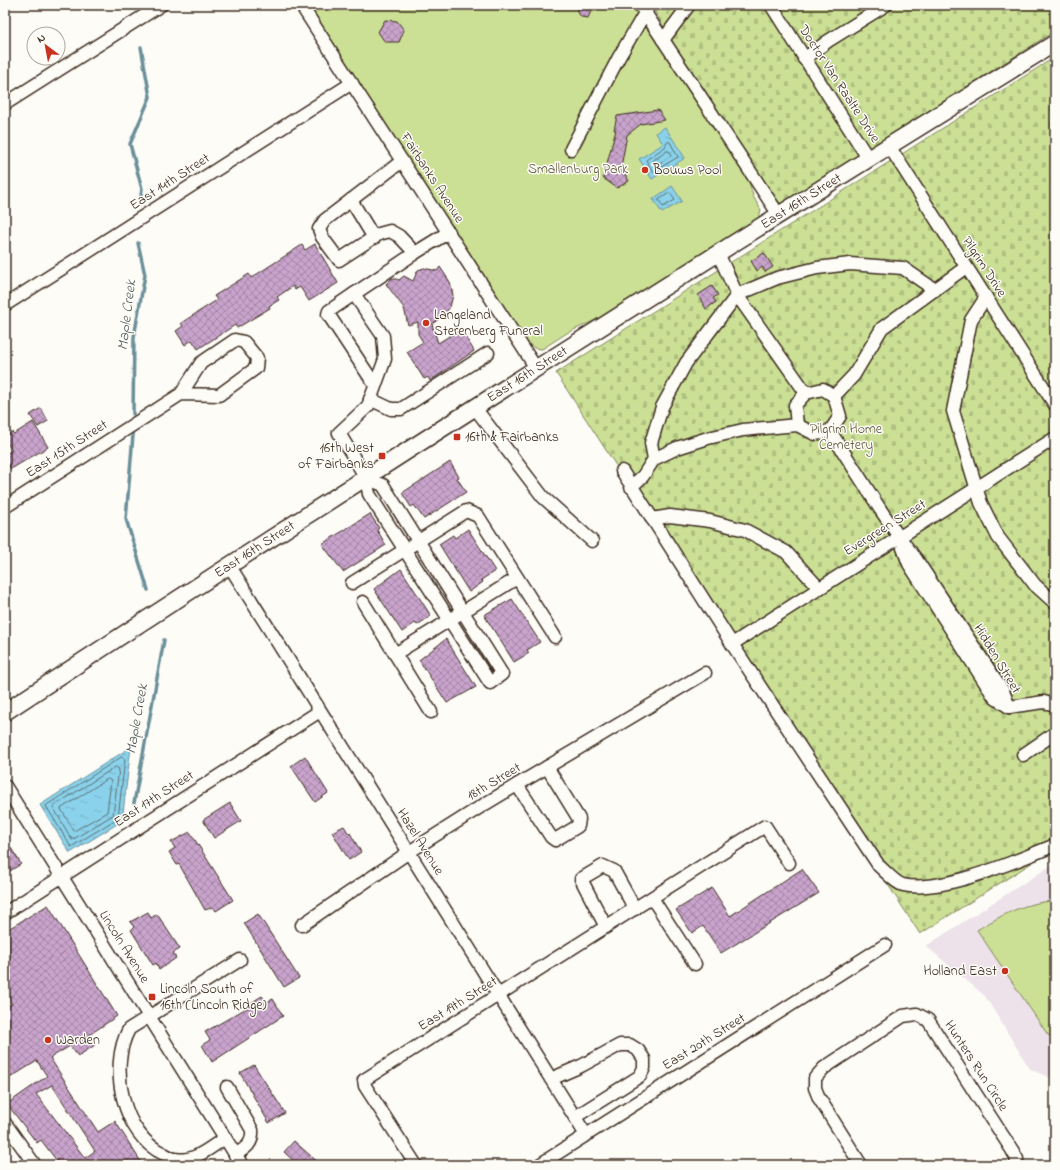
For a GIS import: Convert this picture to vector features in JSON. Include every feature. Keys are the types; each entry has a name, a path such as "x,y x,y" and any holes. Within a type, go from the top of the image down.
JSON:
{"main road":[{"name":"East 16th Street","path":"5,712 229,565 536,368 868,158 1055,43"}],"street":[{"path":"5,104 162,5"},
{"name":"Fairbanks Avenue","path":"301,5 536,368"},
{"path":"663,40 689,5"},
{"name":"Doctor Van Raalte Drive","path":"771,5 868,158"},
{"path":"804,59 828,41 886,5"},
{"path":"645,7 663,40 779,215"},
{"path":"571,149 645,7"},
{"name":"East 14th Street","path":"5,306 352,83"},
{"name":"Pilgrim Drive","path":"889,146 1055,405"},
{"path":"402,161 325,220 319,229 322,237 339,260 374,238 390,231 400,236 415,253"},
{"path":"350,200 374,238"},
{"path":"375,385 328,312 415,253 449,232"},
{"path":"718,253 737,295 806,393"},
{"path":"654,459 651,443 664,402 686,363 737,295 777,278 817,268 850,264 903,268 935,290"},
{"path":"834,396 854,375 882,328 966,267"},
{"path":"354,294 383,336 385,359 368,406 339,433 366,478 369,494 490,683 502,674 383,485 366,478"},
{"path":"986,297 971,320 954,411 981,503 998,537 1035,585 1055,603"},
{"path":"235,340 244,342 257,358 256,368 219,395 181,394 201,363 235,340"},
{"path":"370,399 391,409 401,409 488,353"},
{"path":"631,487 643,476 654,459 677,448 708,438 743,430 797,425 815,434 830,432 840,416 834,396 823,389 806,393 795,406 797,425"},
{"name":"East 15th Street","path":"5,507 181,394"},
{"path":"475,408 543,496 592,540"},
{"name":"Hidden Street","path":"830,432 899,537 916,559 1002,691 1009,707 1044,702 1055,705"},
{"name":"Evergreen Street","path":"732,644 1055,438"},
{"path":"622,471 732,644 879,866 902,885 928,886 992,869 1055,845"},
{"path":"352,583 466,511 478,516 555,637"},
{"path":"652,519 670,516 710,522 745,530 786,552 819,588"},
{"name":"Hazel Avenue","path":"229,565 586,1135"},
{"path":"395,654 517,578"},
{"path":"362,602 431,712"},
{"name":"18th Street","path":"302,925 409,852 517,785 705,673"},
{"name":"East 17th Street","path":"5,913 320,711"},
{"path":"1023,754 1055,733"},
{"path":"517,785 551,837 556,840 578,826 579,819 547,767"},
{"name":"Lincoln Avenue","path":"5,786 63,876 239,1160"},
{"name":"East 19th Street","path":"416,1165 365,1086 364,1080 499,996 765,826 789,863"},
{"path":"606,928 581,879 603,866 608,867 614,871 635,909"},
{"path":"652,898 695,964"},
{"name":"East 20th Street","path":"539,1165 885,945"},
{"path":"225,1138 197,1161 176,1160 157,1151 141,1136 131,1122 121,1093 120,1064 123,1040 129,1029 240,960"},
{"name":"Hunters Run Circle","path":"861,1165 819,1098 815,1088 815,1078 824,1068 903,1016 917,1014 928,1020 1012,1150 1017,1159 1016,1165"},
{"path":"551,1079 620,1045 630,1045 638,1050 644,1060 644,1068 640,1076 575,1117"},
{"path":"227,1087 252,1130 253,1138 239,1160"},
{"path":"5,1123 35,1165"}],"shaded area":[{"name":"Holland East","path":"1055,863 1055,1084 1051,1078 1030,1069 985,996 926,946"}],"green space":[{"name":"Smallenburg Park","path":"309,5 636,5 747,174 753,196 761,210 758,220 613,312 567,333 542,349 534,348 528,343"},
{"path":"661,5 1055,5 1055,31 779,205 682,58 655,12"},
{"name":"Pilgrim Home Cemetery","path":"1055,57 1055,848 920,934 556,373"},
{"path":"1055,901 1055,1037 1048,1035 977,930 1014,910 1034,904"}],"water":[{"path":"665,127 685,158 652,179 639,159 663,144 656,133"},
{"path":"672,186 682,201 662,213 653,199"},
{"path":"131,747 122,821 70,853 40,805"}],"building":[{"path":"581,5 588,6 591,11 588,18 581,17 577,11"},
{"path":"385,20 397,21 404,30 399,42 385,42 378,32"},
{"path":"658,110 665,120 641,124 627,135 621,167 629,181 617,188 603,178 616,130 614,130 617,116"},
{"path":"315,244 338,283 309,301 300,287 295,290 293,286 277,297 279,300 269,306 270,308 237,328 235,325 198,349 192,340 185,345 176,331 183,326 181,323 217,300 214,296 249,274 251,278 302,245 305,250"},
{"path":"764,253 773,267 765,272 762,267 757,271 751,261"},
{"name":"Langeland Sterenberg Funeral","path":"440,267 450,282 453,295 450,307 443,316 432,324 438,343 461,329 474,351 430,381 428,377 424,379 407,352 423,342 418,334 418,322 408,325 404,308 386,284 392,278 399,280 404,276 413,281 418,270 424,268 437,271"},
{"path":"712,286 718,295 713,298 716,302 706,309 698,295"},
{"path":"41,408 48,421 38,427 30,415"},
{"path":"33,422 48,447 11,469 5,459 5,455 12,450 5,440 5,437 12,432 14,434"},
{"path":"450,462 459,477 457,478 466,492 424,519 414,505 411,507 402,493"},
{"path":"370,514 379,528 377,530 386,545 343,572 322,544"},
{"path":"468,529 495,571 481,580 483,582 469,592 439,544 453,535 455,538"},
{"path":"401,569 431,616 417,625 415,623 402,632 374,589"},
{"path":"512,599 540,642 527,650 529,653 514,662 484,615"},
{"path":"446,639 476,687 447,703 419,660"},
{"path":"305,756 328,793 315,802 291,766"},
{"path":"230,803 241,821 214,838 203,820"},
{"path":"344,826 361,852 349,860 332,832"},
{"path":"190,832 233,900 216,911 213,907 205,910 179,864 177,865 169,852 175,848 171,842"},
{"path":"11,848 21,864 5,874 5,852"},
{"path":"802,869 819,893 721,953 703,926 692,933 676,910 712,888 730,916"},
{"name":"Warden","path":"48,905 117,1016 89,1035 95,1045 78,1056 70,1046 50,1058 98,1132 115,1121 143,1165 60,1165 41,1140 37,1143 7,1104 47,1076 37,1061 5,1081 5,1008 12,1004 5,993 5,951 9,949 5,942 5,931","holes":["52,1085 95,1151 85,1158 36,1094"]},
{"path":"148,912 151,918 157,914 180,949 173,953 176,958 159,970 156,963 153,965 131,930 134,927 130,922"},
{"path":"258,914 299,978 284,987 244,923"},
{"path":"262,996 267,1002 273,999 283,1016 212,1062 202,1045 210,1040 205,1032 250,1006 249,1004"},
{"path":"254,1065 285,1113 269,1123 240,1073"},
{"path":"294,1141 321,1165 298,1165 284,1152"}],"waterway":[{"name":"Maple Creek","path":"141,47 150,97 130,144 142,189 141,195"},
{"name":"Maple Creek","path":"133,414 134,337 145,275 138,243"},
{"name":"Maple Creek","path":"133,435 126,519 148,590"},
{"name":"Maple Creek","path":"134,803 164,640"}],"place":[{"name":"Bouws Pool","path":"645,170"},
{"name":"Langeland Sterenberg Funeral","path":"426,323"},
{"name":"16th & Fairbanks","path":"457,437"},
{"name":"16th West of Fairbanks","path":"382,456"},
{"name":"Holland East","path":"1005,971"},
{"name":"Lincoln South of 16th (Lincoln Ridge)","path":"152,997"},
{"name":"Warden","path":"48,1040"}]}
